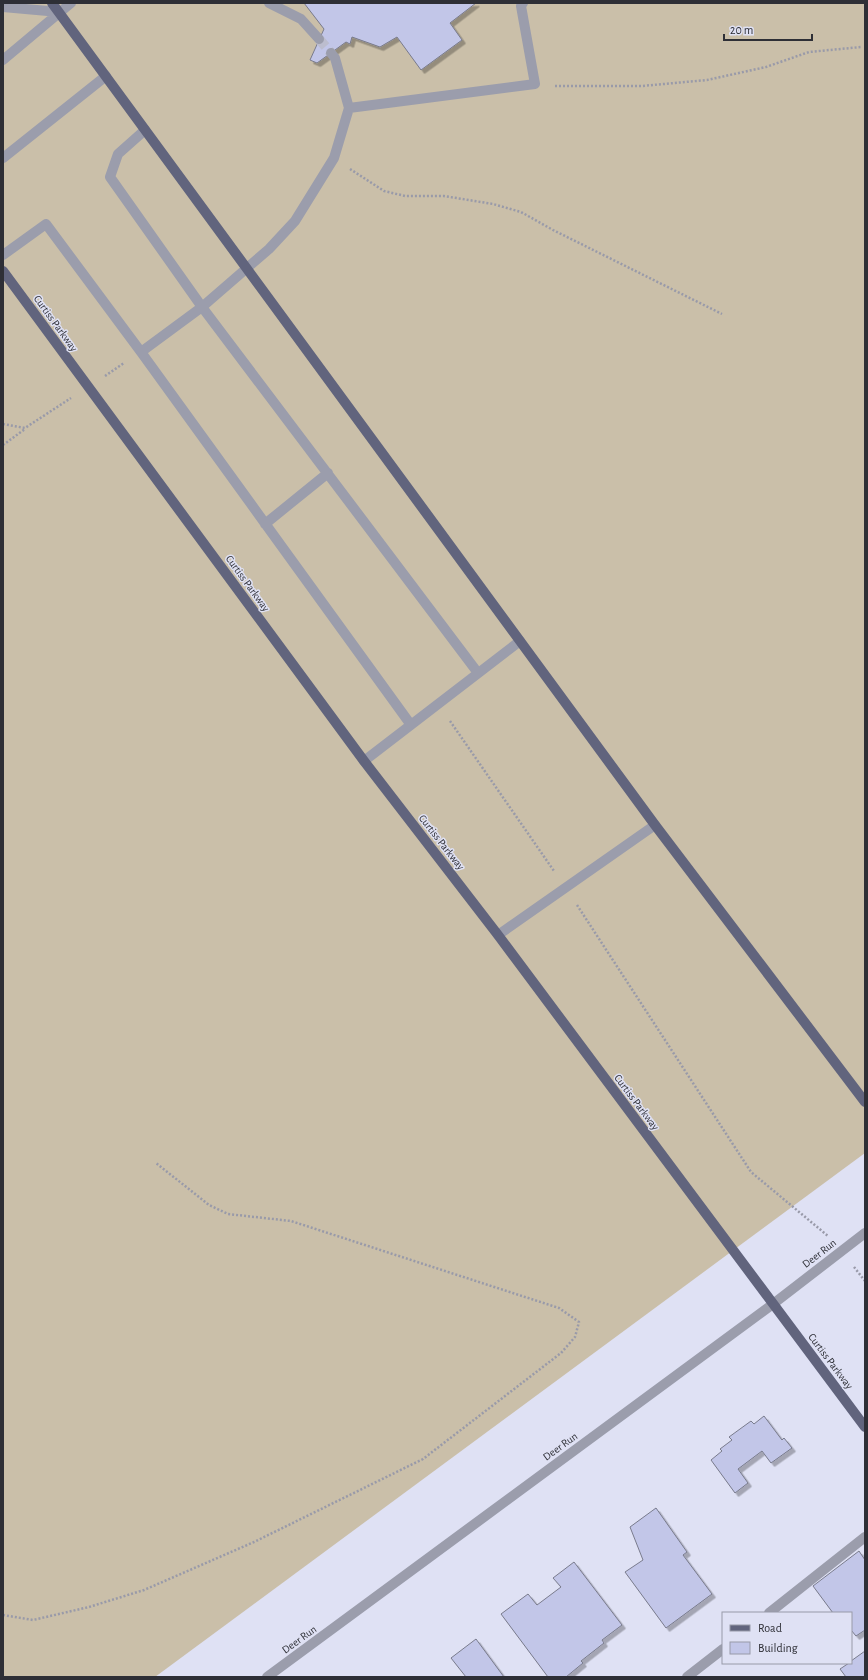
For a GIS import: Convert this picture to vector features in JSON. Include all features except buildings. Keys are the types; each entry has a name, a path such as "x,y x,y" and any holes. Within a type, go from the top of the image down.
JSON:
{"main road":[{"path":"52,3 655,825 865,1102"},
{"name":"Curtiss Parkway","path":"3,271 364,761 498,935 865,1427"}],"street":[{"path":"3,60 71,3"},
{"path":"269,3 302,19 319,39"},
{"path":"349,108 535,84 521,6 522,3"},
{"path":"3,7 59,12"},
{"path":"141,352 202,307 269,249 295,221 334,158 349,108 335,58 331,53"},
{"path":"3,158 106,76"},
{"path":"145,130 118,154 110,177 202,307 478,673"},
{"path":"3,255 46,224 141,352 411,725"},
{"path":"265,524 328,473"},
{"path":"364,761 520,641"},
{"path":"498,935 655,825"},
{"name":"Deer Run","path":"267,1677 773,1304 865,1233"},
{"path":"770,1612 865,1538"},
{"path":"687,1677 722,1650"}],"path":[{"path":"535,84 552,86 642,86 707,80 766,67 809,52 861,47"},
{"path":"334,158 384,191 405,196 444,196 493,204 521,212 560,234 722,314"},
{"path":"3,445 25,428"},
{"path":"438,704 555,872"},
{"path":"576,904 751,1172 831,1238"},
{"path":"3,1615 33,1620 89,1607 144,1590 254,1542 423,1459 561,1353 575,1337 579,1322 558,1308 291,1222 228,1214 209,1205 156,1163"},
{"path":"852,1264 865,1281"}],"shaded area":[{"path":"3,3 865,3 865,1153 155,1677 3,1677"}],"tunnel":[{"path":"319,39 331,53"}]}
